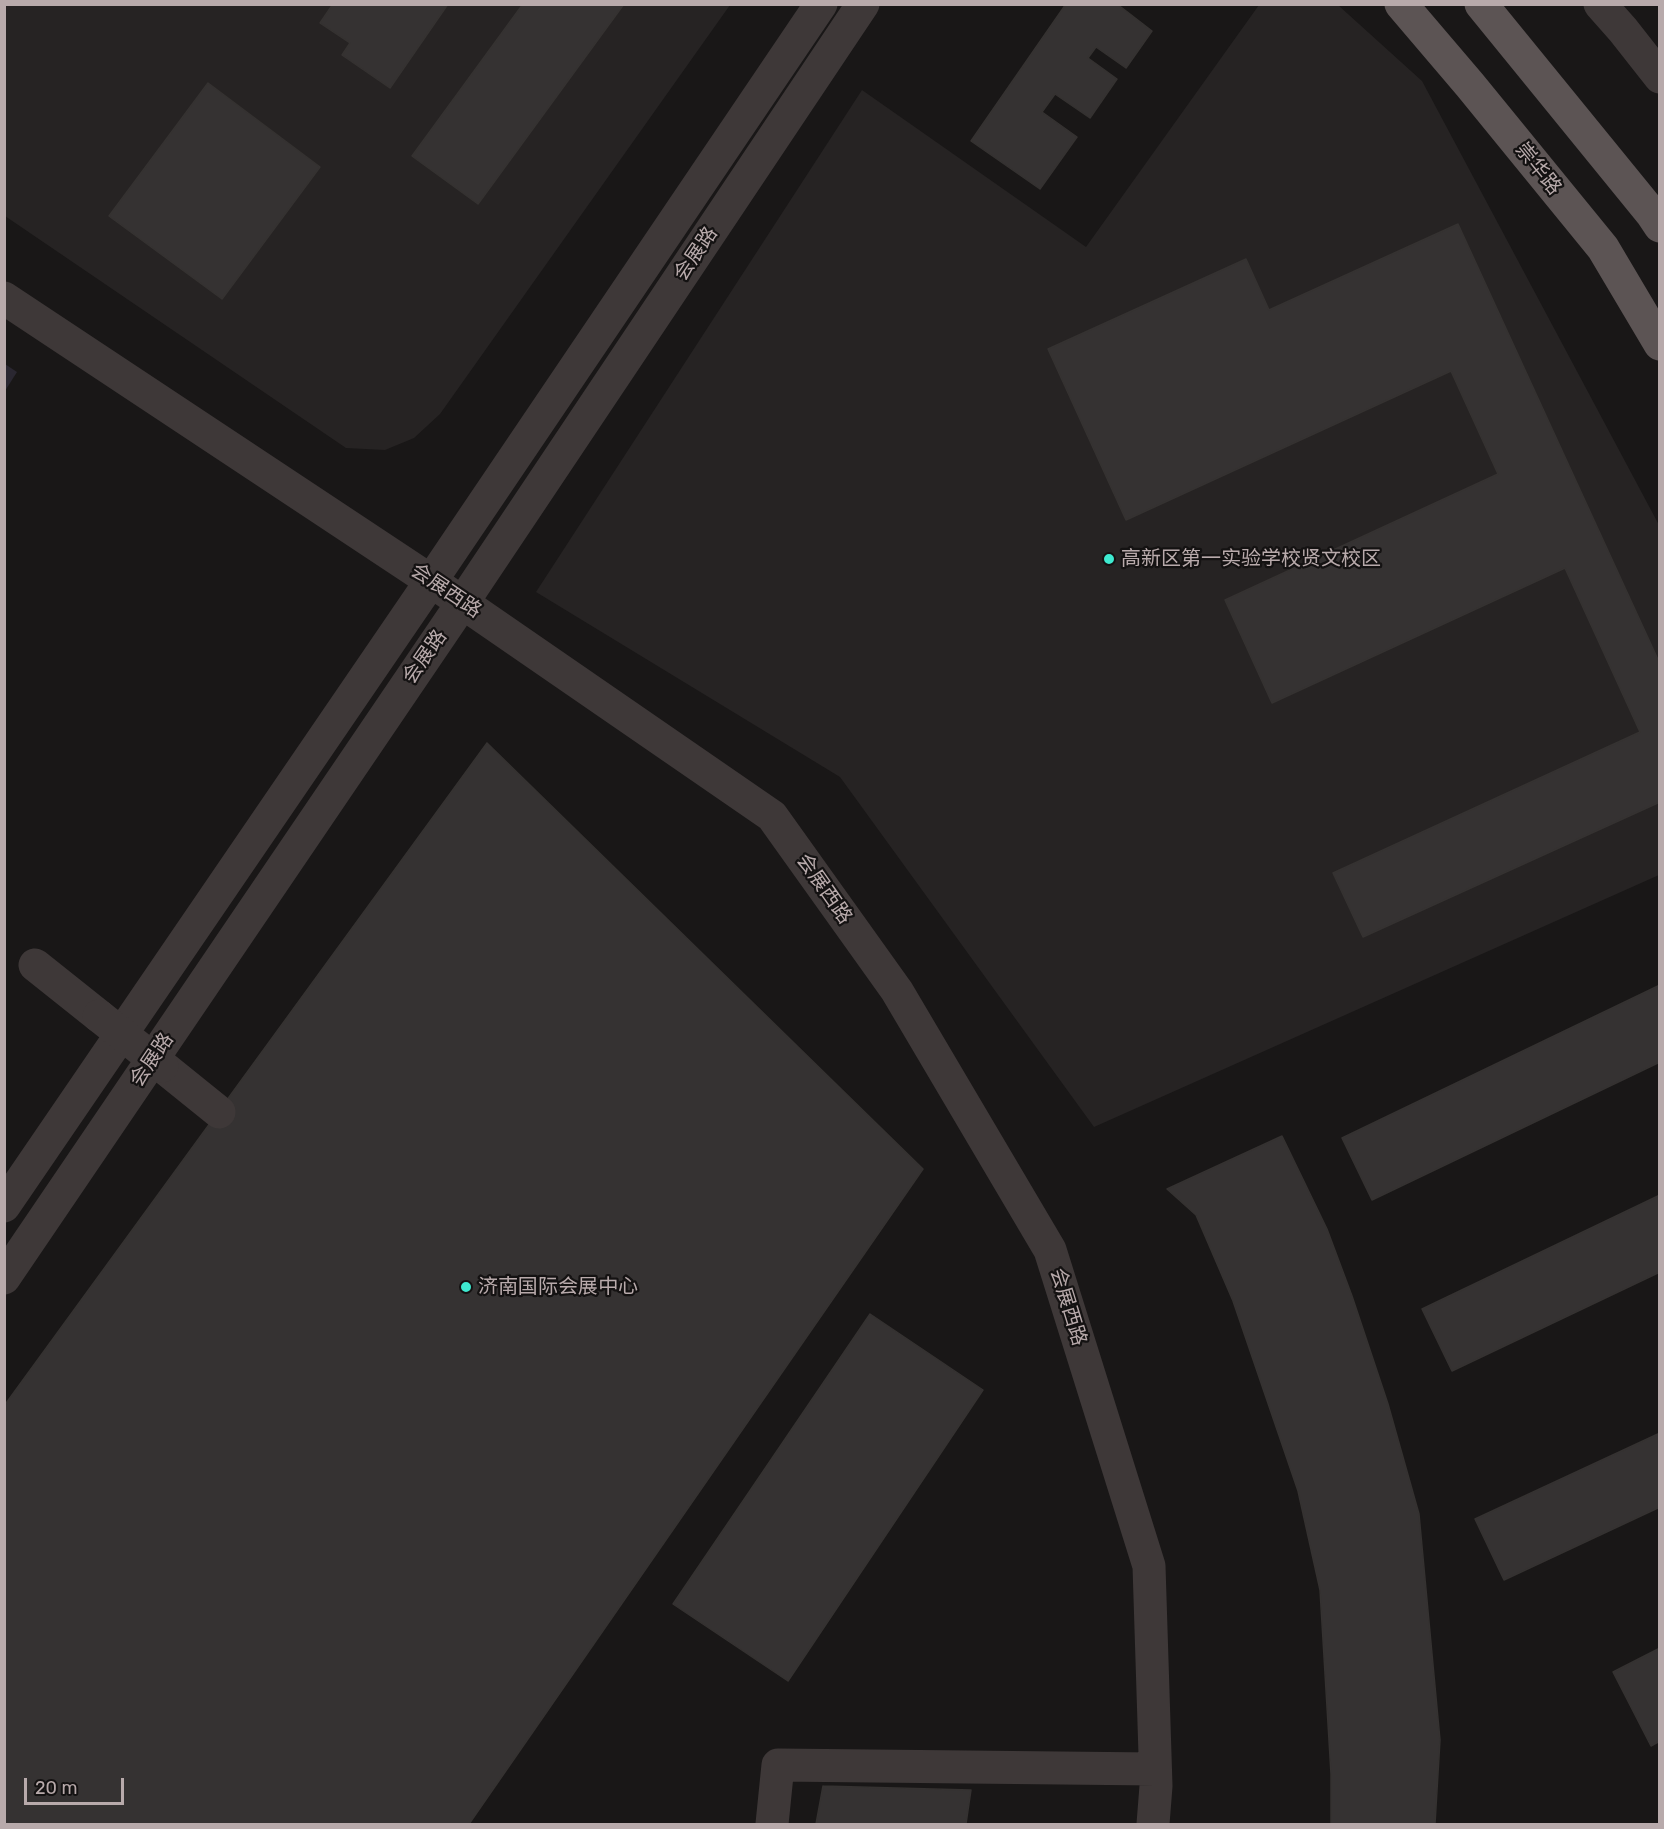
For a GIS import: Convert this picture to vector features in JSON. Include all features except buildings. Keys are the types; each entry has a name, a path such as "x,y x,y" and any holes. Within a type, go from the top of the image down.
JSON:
{"main road":[{"name":"崇华路","path":"1401,4 1603,248 1659,344"},
{"path":"1481,4 1645,205 1659,226"}],"street":[{"name":"会展路","path":"4,1206 431,581 821,4"},
{"name":"会展路","path":"4,1278 463,602 863,4"},
{"path":"1600,4 1659,77"},
{"name":"会展西路","path":"4,298 463,602 772,816 897,991 1050,1250 1149,1566 1155,1769 1153,1824"},
{"path":"35,965 219,1112"},
{"path":"772,1824 778,1765 1155,1769"}],"shaded area":[{"path":"4,5 730,5 440,414 414,438 385,450 346,448 5,216"},
{"name":"高新区第一实验学校贤文校区","path":"1259,5 1338,5 1422,81 1659,525 1659,875 1094,1127 840,777 536,592 862,90 1086,247"},
{"path":"5,364 17,372 5,391"}],"place":[{"name":"高新区第一实验学校贤文校区","path":"1109,559"},
{"name":"济南国际会展中心","path":"466,1287"}]}
